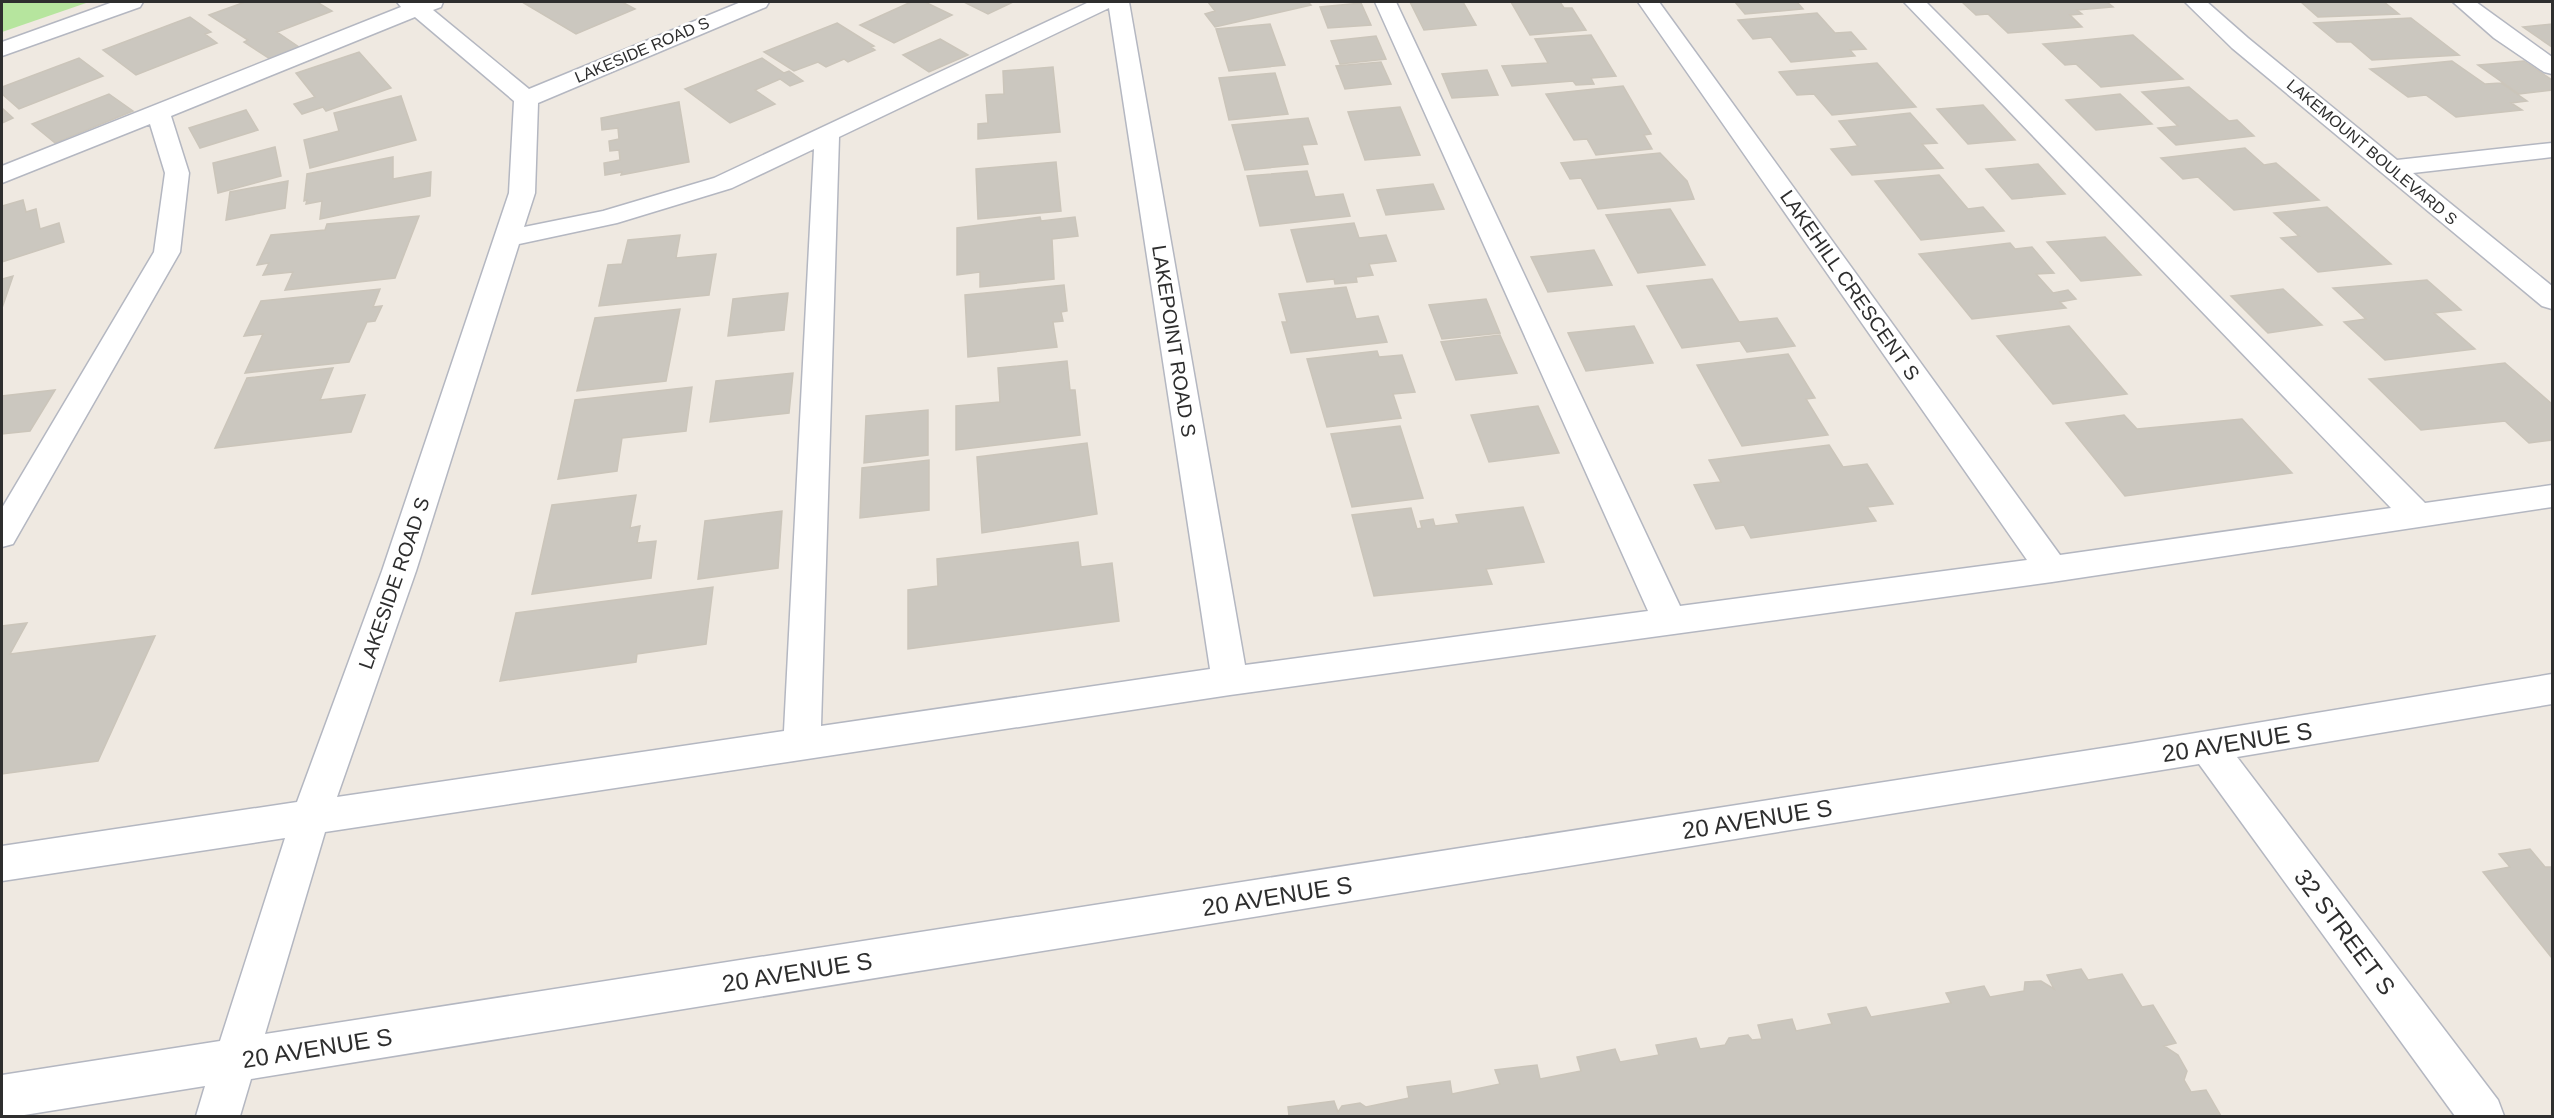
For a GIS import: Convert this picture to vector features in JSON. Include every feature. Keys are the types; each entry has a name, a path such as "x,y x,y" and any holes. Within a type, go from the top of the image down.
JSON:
{"street":[{"path":"2,49 132,2"},
{"name":"LAKESIDE ROAD S","path":"218,1116 310,819 399,571 522,193 526,99 758,2"},
{"path":"508,238 608,218 723,183 1106,2"},
{"name":"LAKEPOINT ROAD S","path":"1119,2 1230,681"},
{"path":"1385,2 1670,622"},
{"name":"LAKEHILL CRESCENT S","path":"1648,2 2052,569"},
{"path":"1914,2 2418,515"},
{"name":"LAKEMOUNT BOULEVARD S","path":"2195,2 2240,43 2553,300"},
{"path":"2463,2 2502,33 2553,67"},
{"path":"2,175 420,4 436,21 526,99"},
{"path":"2,535 167,252 177,173 158,112"},
{"path":"802,745 827,134"},
{"path":"2391,168 2553,150"},
{"path":"2,863 1230,681 2052,569 2553,496"},
{"name":"20 AVENUE S","path":"2,1097 2208,747 2553,689"},
{"name":"32 STREET S","path":"2208,747 2482,1116"}],"green space":[{"path":"2,2 89,2 2,32"}],"building":[{"path":"245,2 317,2 332,11 277,32 299,47 270,59 244,42 248,40 209,15"},
{"path":"522,2 622,2 635,9 576,34"},
{"path":"911,2 925,2 952,15 894,43 860,25"},
{"path":"964,2 1013,2 988,14"},
{"path":"1208,2 1308,2 1311,5 1215,27 1205,14 1215,11"},
{"path":"1410,2 1463,2 1476,25 1424,30"},
{"path":"1511,2 1560,2 1564,8 1572,8 1586,30 1530,35"},
{"path":"1735,2 1797,2 1803,9 1745,14"},
{"path":"1962,2 2107,2 2113,7 2077,10 2082,14 2070,15 2082,27 2008,33 1988,14 1976,15"},
{"path":"2301,2 2384,2 2399,14 2318,17"},
{"path":"1361,3 1371,25 1328,28 1320,7"},
{"path":"1817,13 1835,33 1851,32 1866,49 1850,50 1855,56 1791,62 1771,37 1753,39 1738,20"},
{"path":"190,17 211,32 205,34 217,43 136,75 103,50"},
{"path":"2411,18 2459,55 2372,60 2351,42 2337,42 2314,23"},
{"path":"837,23 874,46 871,47 875,50 848,62 844,59 826,67 818,62 794,71 764,52"},
{"path":"1270,24 1285,65 1229,71 1216,29"},
{"path":"2552,24 2552,47 2523,27"},
{"path":"1591,35 1616,76 1591,78 1594,84 1576,85 1573,81 1512,86 1502,66 1548,63 1535,39"},
{"path":"2133,35 2183,79 2101,87 2076,64 2065,65 2043,44"},
{"path":"1376,36 1386,59 1340,64 1331,41"},
{"path":"940,39 968,55 929,72 903,55"},
{"path":"359,52 391,88 326,111 323,107 302,114 294,104 315,97 296,73"},
{"path":"79,58 103,76 19,109 2,94 2,87"},
{"path":"762,58 784,73 789,71 803,81 790,86 780,79 755,90 775,104 730,123 685,89"},
{"path":"2452,61 2485,84 2501,83 2527,101 2511,103 2522,110 2456,117 2426,95 2408,97 2370,69"},
{"path":"2524,61 2552,80 2552,90 2519,94 2478,65"},
{"path":"1381,62 1391,84 1345,89 1336,66"},
{"path":"1877,63 1916,107 1832,115 1814,94 1797,95 1779,72"},
{"path":"1053,67 1060,132 978,139 978,124 988,123 986,95 1004,94 1003,71"},
{"path":"1487,70 1498,95 1452,98 1442,74"},
{"path":"1275,73 1288,114 1229,120 1219,78"},
{"path":"1623,86 1651,134 1644,135 1652,149 1596,155 1587,139 1574,140 1546,94"},
{"path":"2189,87 2229,121 2237,120 2254,136 2176,145 2158,128 2178,126 2142,92"},
{"path":"109,94 133,111 55,143 32,124"},
{"path":"2120,94 2152,124 2096,130 2066,100"},
{"path":"401,96 416,140 310,168 304,140 339,131 334,113"},
{"path":"679,102 689,162 621,175 622,172 605,175 604,163 620,160 619,150 610,151 609,141 619,139 618,128 602,130 601,118"},
{"path":"1983,105 2015,140 1968,144 1937,109"},
{"path":"1400,107 1420,155 1365,160 1348,112"},
{"path":"2,108 13,118 2,123"},
{"path":"246,110 258,130 200,148 189,128"},
{"path":"1910,113 1937,143 1922,144 1943,168 1852,175 1831,149 1858,146 1839,121"},
{"path":"1308,118 1317,144 1302,145 1308,164 1245,170 1232,125"},
{"path":"275,147 281,176 218,193 213,163"},
{"path":"2245,148 2264,165 2276,163 2319,200 2234,210 2198,177 2183,179 2161,158"},
{"path":"1660,153 1687,181 1694,199 1598,209 1581,178 1570,179 1561,163"},
{"path":"393,157 393,179 431,172 430,196 320,219 322,201 306,204 307,200 304,201 307,174"},
{"path":"1056,162 1061,211 978,219 976,169"},
{"path":"2038,164 2065,194 2012,199 1986,169"},
{"path":"1307,171 1315,197 1343,194 1350,216 1260,226 1247,176"},
{"path":"1939,175 1968,209 1983,207 2004,231 1921,240 1875,181"},
{"path":"288,181 285,208 226,220 230,192"},
{"path":"1433,184 1444,209 1386,215 1377,190"},
{"path":"23,200 26,212 36,209 40,229 59,223 64,242 2,262 2,206"},
{"path":"2327,207 2391,264 2318,272 2281,238 2299,236 2274,213"},
{"path":"1670,209 1705,265 1638,273 1606,215"},
{"path":"419,216 395,278 285,290 293,272 263,275 269,263 257,265 271,235 325,230 327,224"},
{"path":"1040,217 1041,221 1075,217 1078,236 1052,239 1054,279 980,287 980,272 957,275 957,228"},
{"path":"1354,223 1359,238 1386,235 1396,261 1369,264 1373,275 1356,277 1357,282 1335,284 1334,279 1307,282 1291,230"},
{"path":"680,235 676,258 716,254 709,295 599,306 608,265 622,264 628,240"},
{"path":"2105,237 2141,275 2081,281 2047,242"},
{"path":"2010,243 2015,249 2032,247 2054,273 2036,274 2053,293 2068,290 2076,299 2060,302 2066,308 1972,319 1919,254"},
{"path":"1594,250 1612,285 1548,292 1531,257"},
{"path":"13,276 2,308 2,279"},
{"path":"1712,279 1739,322 1777,318 1795,346 1747,352 1740,341 1682,348 1647,286"},
{"path":"2427,280 2461,310 2434,313 2475,349 2385,360 2344,322 2366,319 2333,288"},
{"path":"1064,285 1067,311 1061,312 1063,321 1053,322 1057,347 968,357 965,295"},
{"path":"1346,287 1356,319 1378,316 1387,342 1291,353 1282,322 1287,322 1279,294"},
{"path":"380,289 373,307 382,306 375,321 367,322 349,362 245,373 263,334 244,336 261,301"},
{"path":"2283,289 2322,325 2268,333 2231,296"},
{"path":"788,293 784,330 728,336 733,299"},
{"path":"1486,299 1500,333 1442,339 1429,305"},
{"path":"680,309 666,381 577,391 595,318"},
{"path":"1634,326 1653,363 1586,371 1568,333"},
{"path":"2069,326 2127,394 2053,404 1997,336"},
{"path":"1500,335 1517,373 1456,380 1441,342"},
{"path":"1377,351 1379,357 1402,355 1415,392 1393,394 1401,418 1327,427 1307,359"},
{"path":"1788,354 1815,398 1806,399 1828,435 1742,446 1697,365"},
{"path":"1067,361 1070,390 1075,390 1080,435 956,450 956,406 1000,402 998,368"},
{"path":"2505,363 2552,404 2552,440 2529,443 2505,421 2421,430 2369,379"},
{"path":"333,368 320,400 365,395 351,432 215,448 247,378"},
{"path":"793,373 789,413 710,422 716,381"},
{"path":"692,387 686,431 622,438 617,471 558,479 575,400"},
{"path":"55,390 30,431 2,434 2,396"},
{"path":"1538,406 1559,453 1489,462 1471,415"},
{"path":"928,410 928,455 864,463 866,416"},
{"path":"2124,415 2137,429 2242,419 2292,473 2125,496 2066,423"},
{"path":"1400,426 1423,498 1352,507 1331,434"},
{"path":"1087,443 1097,514 982,533 977,457"},
{"path":"1829,445 1843,467 1867,464 1893,504 1867,507 1876,521 1751,538 1744,525 1716,529 1694,485 1721,482 1709,460"},
{"path":"929,460 929,510 860,518 862,468"},
{"path":"636,495 630,528 640,526 637,543 656,541 651,578 532,594 552,505"},
{"path":"1523,507 1544,562 1486,569 1492,584 1374,596 1352,515 1411,508 1417,529 1422,528 1420,521 1433,519 1435,526 1459,523 1456,515"},
{"path":"782,511 778,568 698,579 705,521"},
{"path":"1078,542 1081,567 1112,563 1119,621 908,649 908,590 938,586 937,559"},
{"path":"713,587 706,644 637,654 636,662 500,681 516,613"},
{"path":"27,623 10,654 155,636 98,761 2,774 2,626"},
{"path":"2530,849 2545,867 2552,867 2552,958 2483,872 2510,867 2499,854"},
{"path":"2081,969 2088,980 2122,974 2142,1007 2153,1005 2176,1043 2164,1046 2178,1055 2187,1071 2184,1080 2191,1092 2206,1090 2221,1116 1289,1116 1288,1107 1334,1101 1338,1112 1342,1106 1360,1103 1366,1107 1409,1098 1407,1087 1450,1081 1452,1094 1500,1084 1495,1070 1537,1065 1540,1079 1581,1071 1577,1057 1615,1049 1620,1062 1659,1055 1656,1045 1696,1038 1700,1049 1725,1045 1729,1038 1748,1035 1752,1040 1762,1039 1758,1025 1792,1019 1796,1031 1832,1024 1828,1014 1866,1007 1871,1017 1951,1003 1946,993 1984,986 1990,997 2024,991 2025,982 2041,981 2054,989 2047,975"}]}
